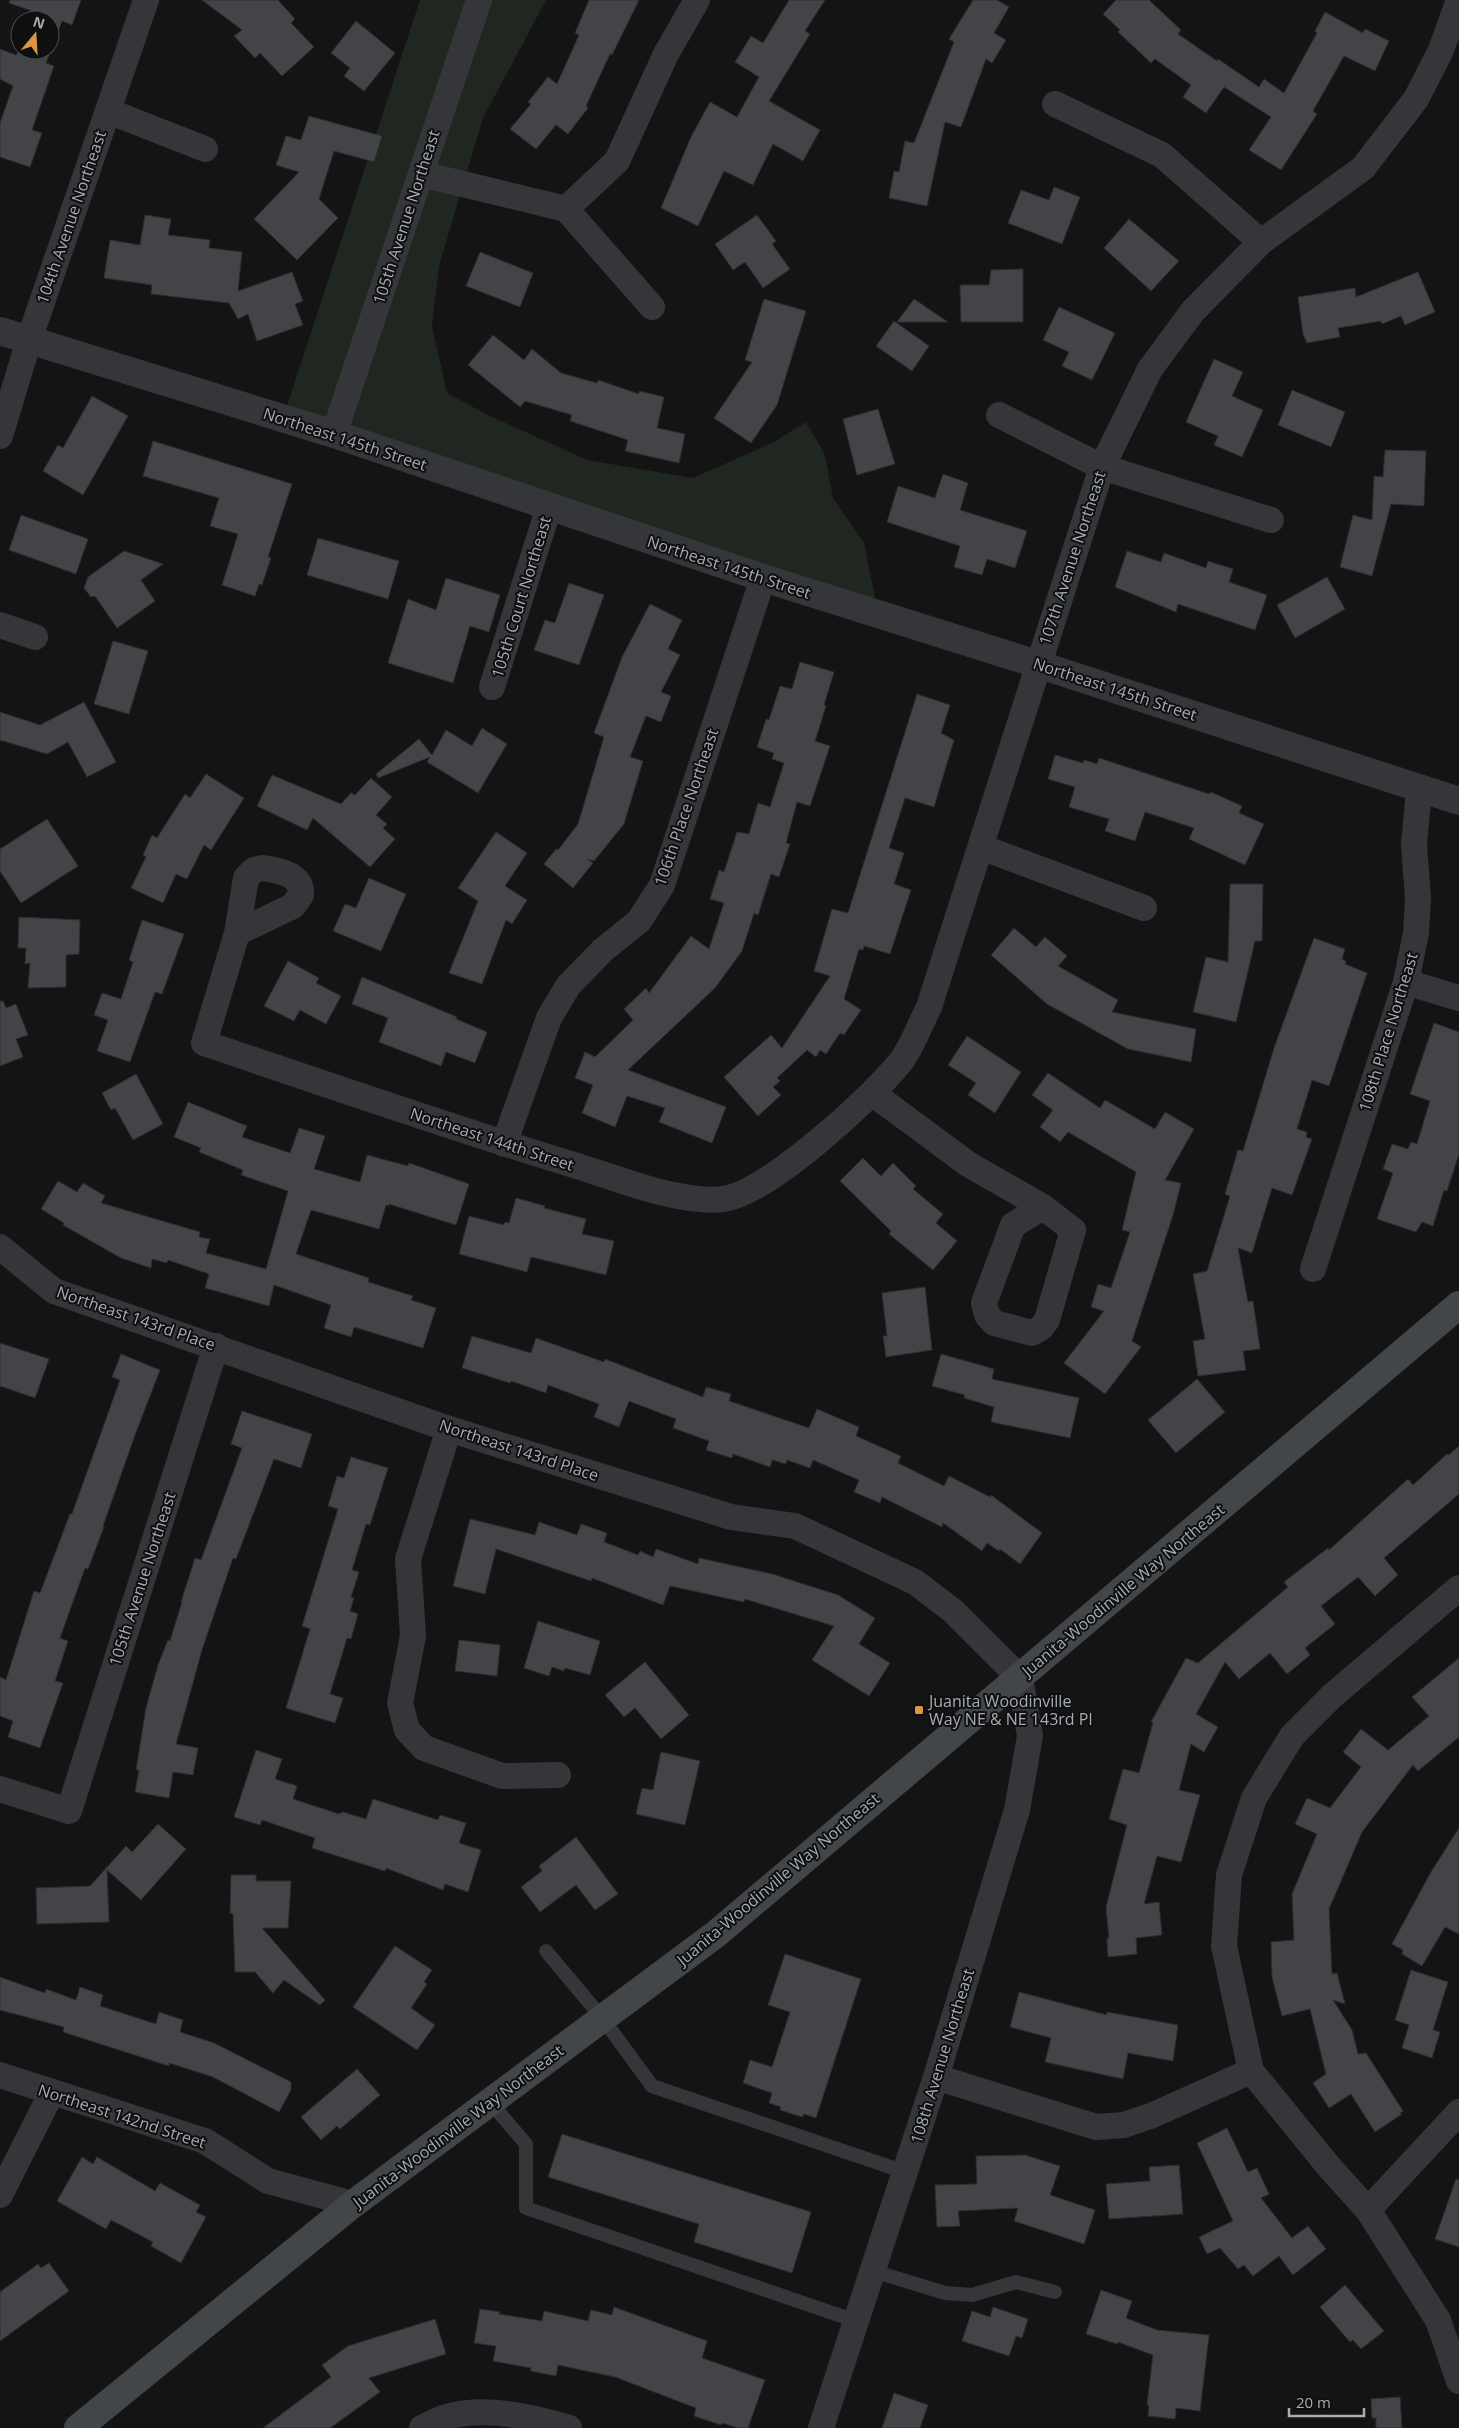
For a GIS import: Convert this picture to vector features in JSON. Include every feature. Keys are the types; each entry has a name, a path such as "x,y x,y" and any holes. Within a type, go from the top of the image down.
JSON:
{"main road":[{"name":"Juanita-Woodinville Way Northeast","path":"78,2428 353,2204 716,1934 1459,1305"}],"street":[{"name":"104th Avenue Northeast","path":"0,436 29,340 146,0"},
{"name":"105th Avenue Northeast","path":"334,434 479,0"},
{"path":"566,209 617,161 666,54 697,0"},
{"name":"107th Avenue Northeast","path":"781,1172 872,1093 903,1058 929,1008 1037,664 1102,467 1150,369 1192,311 1261,242 1363,168 1416,99 1442,50 1459,0"},
{"path":"1056,104 1162,155 1261,242"},
{"path":"108,111 205,149"},
{"path":"420,174 566,209 652,307"},
{"name":"Northeast 145th Street","path":"0,331 334,434 763,578 1037,664 1459,801"},
{"path":"999,416 1102,467 1271,520"},
{"name":"105th Court Northeast","path":"492,687 549,507"},
{"name":"106th Place Northeast","path":"504,1144 550,1018 568,986 602,950 639,921 662,885 763,578"},
{"path":"0,625 35,637"},
{"name":"108th Place Northeast","path":"1313,1269 1406,982 1416,933 1418,898 1414,845 1419,789"},
{"path":"981,847 1144,908"},
{"name":"Northeast 144th Street","path":"237,933 204,1043 504,1144 676,1196 724,1199 752,1190 781,1172"},
{"path":"1406,982 1459,998"},
{"path":"872,1093 968,1164 1043,1207 1073,1230 1047,1320 1041,1328 1032,1333 994,1322 987,1315 984,1304 1013,1225 1043,1207"},
{"name":"Northeast 143rd Place","path":"0,1247 54,1291 216,1346 449,1429 731,1517 795,1526 916,1582 952,1611 1020,1678"},
{"name":"105th Avenue Northeast","path":"0,1789 69,1811 216,1346"},
{"path":"449,1429 408,1560 413,1636 400,1703 407,1730 424,1748 502,1776 558,1775"},
{"path":"1459,1588 1332,1696 1292,1736 1254,1798 1229,1875 1224,1946 1251,2071 1330,2168 1368,2210 1438,2320 1459,2381"},
{"name":"108th Avenue Northeast","path":"821,2428 936,2077 1017,1810 1030,1736 1020,1678"},
{"path":"936,2077 1096,2127 1124,2125 1153,2115 1251,2071"},
{"name":"Northeast 142nd Street","path":"0,2075 206,2141 268,2180 353,2204"},
{"path":"0,2195 52,2092"},
{"path":"1368,2210 1459,2112"},
{"path":"422,2428 447,2417 493,2412 542,2420 569,2428"}],"lane":[{"path":"546,1951 603,2018 652,2086 905,2172"},
{"path":"490,2102 526,2144 526,2208 856,2322"},
{"path":"873,2271 945,2293 972,2295 1016,2282 1055,2292"}],"shaded area":[{"path":"420,0 546,0 483,118 439,266 432,326 447,393 488,415 587,460 693,478 774,442 806,422 825,455 833,498 864,543 878,613 283,418"}],"building":[{"path":"10,0 81,0 72,25 62,21 60,26 60,10 29,10 9,3"},
{"path":"202,0 278,0 295,19 291,23 314,47 282,76 260,53 255,58 234,36 242,30"},
{"path":"589,0 639,0 612,55 610,54 586,106 588,108 568,134 556,125 536,149 510,129 531,104 528,102 548,77 557,84 579,35 575,33"},
{"path":"789,0 825,0 805,31 810,34 769,101 820,130 803,161 773,144 753,185 724,171 698,226 661,208 691,137 710,102 737,117 759,77 735,62 751,36 763,43"},
{"path":"973,0 997,0 1009,7 994,33 1006,40 992,63 986,59 961,127 945,122 927,206 889,198 894,171 899,172 905,141 914,143 954,42 949,39"},
{"path":"1116,0 1149,0 1181,30 1178,34 1217,61 1218,59 1259,87 1264,79 1284,93 1317,33 1315,31 1325,12 1363,33 1365,29 1389,41 1375,71 1344,56 1313,111 1317,114 1281,170 1249,150 1271,117 1224,87 1206,113 1183,97 1191,85 1155,59 1151,63 1118,32 1120,30 1103,14"},
{"path":"356,21 395,53 364,91 344,76 350,68 331,53"},
{"path":"0,49 10,53 10,60 47,60 46,63 54,66 32,130 42,133 30,167 0,157 0,123 13,86 0,79"},
{"path":"309,116 382,136 374,162 334,151 319,199 338,218 297,260 254,219 299,172 276,165 286,136 301,140"},
{"path":"1054,187 1080,197 1062,244 1008,223 1021,190 1049,200"},
{"path":"145,215 171,219 168,235 210,240 209,248 242,252 238,291 292,272 303,301 295,304 303,325 257,341 248,314 238,319 229,303 151,294 152,285 104,278 110,240 140,245"},
{"path":"757,215 776,241 772,244 790,269 763,288 745,262 733,270 715,244"},
{"path":"1129,219 1179,261 1151,291 1104,248"},
{"path":"480,252 533,273 520,307 466,286"},
{"path":"1023,269 1023,322 961,322 960,285 989,285 991,270"},
{"path":"1418,272 1435,312 1405,325 1401,316 1382,324 1381,321 1338,328 1340,337 1307,343 1303,334 1298,297 1355,288 1356,297"},
{"path":"764,299 806,311 777,405 751,443 714,418 752,362 745,360"},
{"path":"914,299 948,322 897,322"},
{"path":"1059,307 1115,333 1092,380 1062,366 1069,352 1043,340"},
{"path":"894,321 929,346 912,371 876,346"},
{"path":"493,335 524,360 532,349 561,373 597,383 598,380 639,394 639,391 664,397 657,428 685,434 679,463 625,451 628,440 570,421 572,415 525,401 520,407 468,365"},
{"path":"1214,359 1243,372 1232,396 1263,410 1242,457 1214,445 1218,436 1186,422"},
{"path":"1292,390 1345,412 1331,447 1278,425"},
{"path":"92,396 128,416 83,495 43,471 58,445 63,448"},
{"path":"878,409 895,464 857,475 843,419"},
{"path":"153,441 292,484 268,557 271,558 262,585 259,584 255,596 222,585 238,534 210,526 219,498 143,476"},
{"path":"1385,450 1426,451 1424,506 1391,504 1372,576 1340,567 1353,515 1372,520 1374,476 1383,477"},
{"path":"943,474 968,483 960,510 1027,531 1015,568 987,559 982,575 954,567 960,546 887,522 898,486 935,498"},
{"path":"21,515 88,539 76,574 9,550"},
{"path":"318,538 399,561 388,599 307,575"},
{"path":"124,551 163,564 141,580 155,601 117,628 95,596 91,597 84,588 88,577"},
{"path":"1127,551 1161,562 1164,553 1206,568 1208,561 1233,569 1229,582 1267,595 1255,630 1178,604 1176,612 1115,587"},
{"path":"1327,577 1345,609 1295,638 1277,605"},
{"path":"446,578 500,595 489,632 470,626 453,683 388,663 408,599 436,610"},
{"path":"569,583 604,595 579,665 534,650 545,620 555,623"},
{"path":"650,604 682,620 668,649 680,655 661,692 671,696 661,722 646,716 630,757 643,761 624,824 594,861 587,859 593,863 573,888 544,864 556,849 558,850 578,824 604,737 594,733 622,657"},
{"path":"113,641 148,651 129,714 94,704"},
{"path":"800,662 834,672 815,741 830,746 810,806 797,802 786,843 790,844 779,877 771,874 758,915 754,913 742,951 715,988 628,1070 726,1107 712,1143 659,1122 665,1108 627,1096 615,1127 582,1113 593,1085 575,1078 585,1052 595,1057 633,1020 624,1009 646,988 649,993 691,936 709,949 724,903 710,899 719,870 724,872 737,832 749,834 758,803 770,807 784,763 772,759 774,753 757,747 766,719 769,720 780,686 792,689"},
{"path":"917,694 950,705 941,733 954,740 934,807 905,798 889,848 904,853 894,884 911,890 890,954 864,946 863,950 859,949 844,999 861,1010 844,1035 840,1033 826,1054 820,1050 816,1057 807,1050 777,1078 780,1081 773,1087 781,1095 758,1116 724,1077 771,1035 782,1048 830,976 814,971 832,909 848,913"},
{"path":"84,702 116,762 87,777 68,742 47,754 0,740 0,712 40,725"},
{"path":"482,728 507,744 478,793 427,762 430,757 378,778 376,774 419,739 432,755 446,730 472,746"},
{"path":"1055,755 1083,763 1084,760 1097,764 1099,758 1209,794 1211,792 1242,806 1239,813 1264,824 1245,865 1189,839 1194,828 1145,812 1135,841 1105,831 1109,819 1069,807 1075,787 1048,779"},
{"path":"206,774 244,798 211,850 204,845 187,879 176,874 163,903 131,888 146,857 143,855 152,835 157,838 185,794 190,798"},
{"path":"272,775 341,804 351,793 355,795 371,778 392,797 376,815 387,824 383,828 395,839 370,867 313,818 307,830 257,806"},
{"path":"47,819 78,866 21,903 0,871 0,849"},
{"path":"496,832 527,853 505,886 527,900 512,924 506,920 482,984 449,973 478,901 458,888"},
{"path":"369,878 406,894 381,951 333,931 345,904 356,908"},
{"path":"1230,884 1263,884 1262,941 1255,941 1236,1022 1193,1012 1206,957 1228,962"},
{"path":"19,917 80,920 79,954 66,955 66,987 28,988 30,963 25,964 26,948 18,948"},
{"path":"142,920 184,934 162,994 155,992 130,1062 97,1051 108,1020 94,1015 102,993 121,999 133,962 129,960"},
{"path":"1014,928 1036,947 1045,937 1067,956 1058,966 1118,1000 1112,1012 1196,1029 1191,1062 1128,1049 1047,1004 991,955"},
{"path":"1314,938 1345,949 1342,959 1346,961 1345,964 1367,973 1329,1086 1312,1080 1297,1129 1307,1132 1306,1137 1312,1139 1292,1195 1272,1188 1252,1253 1238,1248 1248,1302 1253,1301 1260,1349 1243,1351 1246,1370 1198,1376 1193,1341 1205,1339 1193,1274 1207,1271 1230,1196 1225,1194 1238,1150 1243,1151 1274,1048"},
{"path":"288,961 319,978 316,983 341,996 326,1024 300,1010 294,1021 264,1006"},
{"path":"362,977 457,1017 456,1019 487,1032 475,1063 446,1052 441,1066 379,1042 388,1018 352,1004"},
{"path":"0,1001 3,1001 6,1008 16,1004 28,1035 16,1039 23,1057 0,1066"},
{"path":"1434,1023 1459,1032 1459,1154 1447,1191 1444,1190 1433,1226 1422,1222 1416,1232 1377,1219 1393,1173 1383,1169 1392,1144 1408,1149 1411,1142 1417,1144 1430,1101 1410,1094"},
{"path":"967,1036 1021,1072 995,1113 968,1095 976,1083 948,1065"},
{"path":"1048,1073 1100,1108 1105,1100 1155,1129 1165,1112 1194,1129 1165,1180 1181,1183 1173,1215 1132,1341 1141,1347 1105,1394 1064,1363 1104,1311 1091,1307 1098,1284 1111,1288 1130,1232 1122,1230 1136,1172 1068,1132 1060,1142 1040,1127 1053,1110 1032,1095"},
{"path":"136,1074 163,1124 133,1140 115,1108 111,1110 102,1093"},
{"path":"188,1102 247,1126 242,1137 290,1153 299,1128 325,1136 314,1169 360,1182 367,1155 408,1166 409,1163 469,1184 456,1225 389,1204 389,1206 386,1205 379,1229 311,1210 296,1254 369,1278 368,1282 413,1296 411,1300 436,1308 423,1348 354,1327 351,1337 324,1328 331,1305 274,1285 269,1306 205,1288 209,1274 168,1260 167,1263 152,1259 151,1268 121,1258 63,1225 64,1223 41,1209 58,1181 77,1192 83,1183 105,1196 101,1203 200,1232 199,1237 210,1239 206,1253 266,1269 288,1191 241,1175 243,1170 199,1152 201,1148 174,1137"},
{"path":"863,1158 881,1176 893,1163 916,1186 913,1189 943,1214 936,1223 957,1241 933,1270 889,1234 891,1231 840,1181"},
{"path":"516,1198 545,1206 544,1208 586,1219 582,1234 614,1241 606,1275 531,1257 527,1272 459,1254 469,1216 504,1225 505,1222 509,1223"},
{"path":"925,1287 932,1350 886,1357 883,1336 887,1336 882,1293"},
{"path":"472,1336 531,1353 536,1338 604,1362 605,1359 703,1397 706,1387 731,1394 729,1401 809,1428 817,1409 859,1427 856,1436 901,1456 898,1463 944,1486 949,1476 990,1497 991,1495 1042,1533 1020,1564 1000,1549 999,1551 987,1543 982,1551 943,1523 942,1527 882,1497 880,1503 854,1492 859,1480 813,1460 810,1468 787,1460 786,1464 772,1460 770,1467 733,1454 732,1458 706,1450 709,1441 673,1428 676,1419 629,1401 619,1427 594,1417 599,1404 548,1385 546,1393 511,1381 510,1383 462,1368"},
{"path":"0,1343 49,1359 35,1398 0,1386"},
{"path":"121,1354 160,1370 135,1435 104,1527 88,1569 85,1568 60,1638 68,1641 55,1681 63,1683 40,1748 8,1737 13,1721 0,1716 0,1677 6,1680 34,1591 40,1593 70,1514 72,1514 120,1380 112,1377"},
{"path":"941,1354 994,1369 992,1379 1079,1398 1070,1438 991,1422 994,1407 964,1398 965,1395 932,1386"},
{"path":"1197,1379 1225,1412 1176,1453 1148,1420"},
{"path":"242,1411 312,1434 301,1468 274,1459 236,1559 233,1558 202,1650 176,1744 198,1748 193,1775 173,1772 169,1798 135,1792 139,1770 136,1770 146,1708 158,1665 168,1640 170,1641 195,1558 201,1560 242,1448 231,1444"},
{"path":"1459,1446 1459,1494 1384,1558 1398,1575 1375,1596 1358,1577 1321,1606 1335,1624 1305,1648 1310,1655 1287,1674 1270,1653 1239,1679 1225,1662 1196,1714 1218,1727 1204,1752 1191,1744 1179,1790 1200,1795 1181,1862 1157,1856 1144,1904 1159,1902 1162,1935 1136,1938 1137,1954 1108,1957 1107,1938 1109,1938 1106,1907 1127,1825 1109,1819 1123,1769 1139,1773 1153,1723 1151,1722 1186,1658 1198,1663 1288,1587 1284,1582 1328,1548 1329,1550 1408,1479 1413,1485 1447,1454 1449,1455"},
{"path":"351,1457 388,1468 370,1525 366,1524 352,1570 359,1572 351,1597 354,1598 350,1611 358,1614 351,1639 347,1638 330,1694 343,1698 335,1723 286,1708 310,1629 302,1626 338,1509 328,1506 337,1476 344,1478"},
{"path":"470,1519 535,1535 539,1522 577,1535 581,1524 607,1533 604,1542 638,1555 640,1551 653,1557 656,1549 698,1564 699,1558 772,1574 838,1595 875,1618 859,1644 890,1663 869,1696 812,1660 834,1626 745,1599 744,1602 670,1586 663,1605 592,1578 591,1581 496,1549 485,1594 453,1586"},
{"path":"538,1621 600,1641 590,1675 565,1668 564,1671 552,1667 549,1676 524,1668"},
{"path":"459,1640 500,1645 497,1676 455,1671"},
{"path":"1459,1658 1459,1737 1418,1771 1413,1765 1362,1832 1329,1909 1332,1974 1337,1973 1345,2004 1333,2000 1352,2030 1358,2054 1366,2053 1403,2111 1400,2113 1402,2114 1375,2132 1351,2094 1329,2108 1313,2083 1326,2074 1310,2009 1282,2016 1272,1977 1271,1942 1294,1940 1292,1894 1317,1834 1295,1824 1307,1798 1330,1808 1361,1767 1343,1752 1361,1729 1388,1750 1429,1716 1412,1697"},
{"path":"645,1662 689,1715 661,1739 635,1708 624,1717 605,1695"},
{"path":"256,1750 282,1759 275,1779 297,1786 293,1799 339,1814 343,1812 366,1819 373,1799 438,1820 440,1815 466,1823 459,1843 481,1850 468,1892 445,1884 443,1890 386,1868 385,1871 312,1848 315,1838 262,1820 260,1825 234,1817"},
{"path":"661,1752 700,1761 685,1825 636,1814 642,1788 653,1790"},
{"path":"158,1824 186,1849 141,1900 107,1870 109,1922 37,1924 36,1888 90,1886 126,1846 132,1852"},
{"path":"1459,1828 1459,1934 1445,1927 1422,1966 1402,1954 1403,1950 1392,1944 1431,1872"},
{"path":"576,1837 618,1894 595,1910 576,1885 540,1912 521,1887 542,1871 539,1866"},
{"path":"231,1875 256,1875 256,1881 291,1881 288,1928 262,1928 325,2000 320,2005 284,1980 273,1993 255,1972 235,1972 233,1914 230,1913"},
{"path":"395,1946 432,1970 424,1982 427,1984 411,2008 435,2025 417,2050 353,2007"},
{"path":"785,1954 861,1979 816,2118 804,2114 802,2117 780,2110 781,2107 769,2103 772,2093 743,2083 750,2060 772,2067 790,2012 768,2005"},
{"path":"1411,1970 1448,1982 1433,2030 1440,2032 1432,2058 1402,2048 1409,2025 1395,2020"},
{"path":"0,1977 45,1993 46,1989 76,2000 80,1987 103,1995 100,2006 156,2024 159,2012 183,2020 180,2032 214,2043 291,2082 291,2090 279,2112 213,2077 169,2063 169,2066 63,2032 64,2027 0,2010"},
{"path":"1019,1992 1107,2015 1107,2012 1178,2025 1173,2061 1128,2053 1123,2079 1045,2062 1051,2038 1010,2027"},
{"path":"357,2069 380,2095 340,2129 337,2126 321,2140 301,2117"},
{"path":"1227,2128 1248,2172 1257,2168 1269,2194 1261,2198 1292,2238 1308,2226 1326,2249 1293,2275 1279,2256 1253,2276 1244,2265 1238,2269 1220,2248 1207,2254 1199,2237 1233,2221 1197,2143"},
{"path":"562,2134 811,2212 792,2273 694,2242 699,2224 548,2177"},
{"path":"1025,2155 1060,2166 1050,2195 1095,2210 1084,2244 1014,2221 1018,2208 958,2211 960,2226 937,2227 935,2185 977,2184 976,2156"},
{"path":"82,2157 93,2164 97,2157 155,2191 160,2183 200,2205 196,2212 206,2217 181,2263 151,2246 153,2242 111,2220 106,2229 57,2201"},
{"path":"1179,2165 1183,2214 1109,2219 1106,2184 1150,2181 1149,2167"},
{"path":"1456,2179 1459,2180 1459,2247 1435,2239"},
{"path":"49,2263 69,2291 0,2341 0,2292 38,2264 41,2268"},
{"path":"1345,2285 1384,2331 1361,2349 1353,2340 1350,2342 1320,2307"},
{"path":"1101,2290 1132,2301 1126,2318 1157,2330 1209,2335 1200,2411 1176,2408 1175,2419 1148,2416 1149,2405 1147,2405 1153,2355 1118,2342 1117,2344 1086,2334"},
{"path":"614,2307 707,2341 702,2358 765,2380 748,2428 738,2428 722,2423 721,2425 694,2416 696,2408 615,2377 558,2365 556,2376 531,2371 531,2368 493,2361 496,2346 474,2343 480,2309 542,2321 544,2311 588,2321 591,2310 612,2315"},
{"path":"993,2307 1028,2319 1022,2338 1016,2336 1009,2356 962,2341 972,2311 990,2317"},
{"path":"435,2319 446,2354 369,2378 380,2392 330,2428 263,2428 331,2377 322,2365 348,2346"},
{"path":"894,2393 928,2405 920,2428 882,2428"},
{"path":"1400,2397 1402,2428 1376,2428 1376,2418 1372,2418 1371,2399"}],"place":[{"name":"Juanita Woodinville Way NE & NE 143rd Pl","path":"919,1710"}]}
